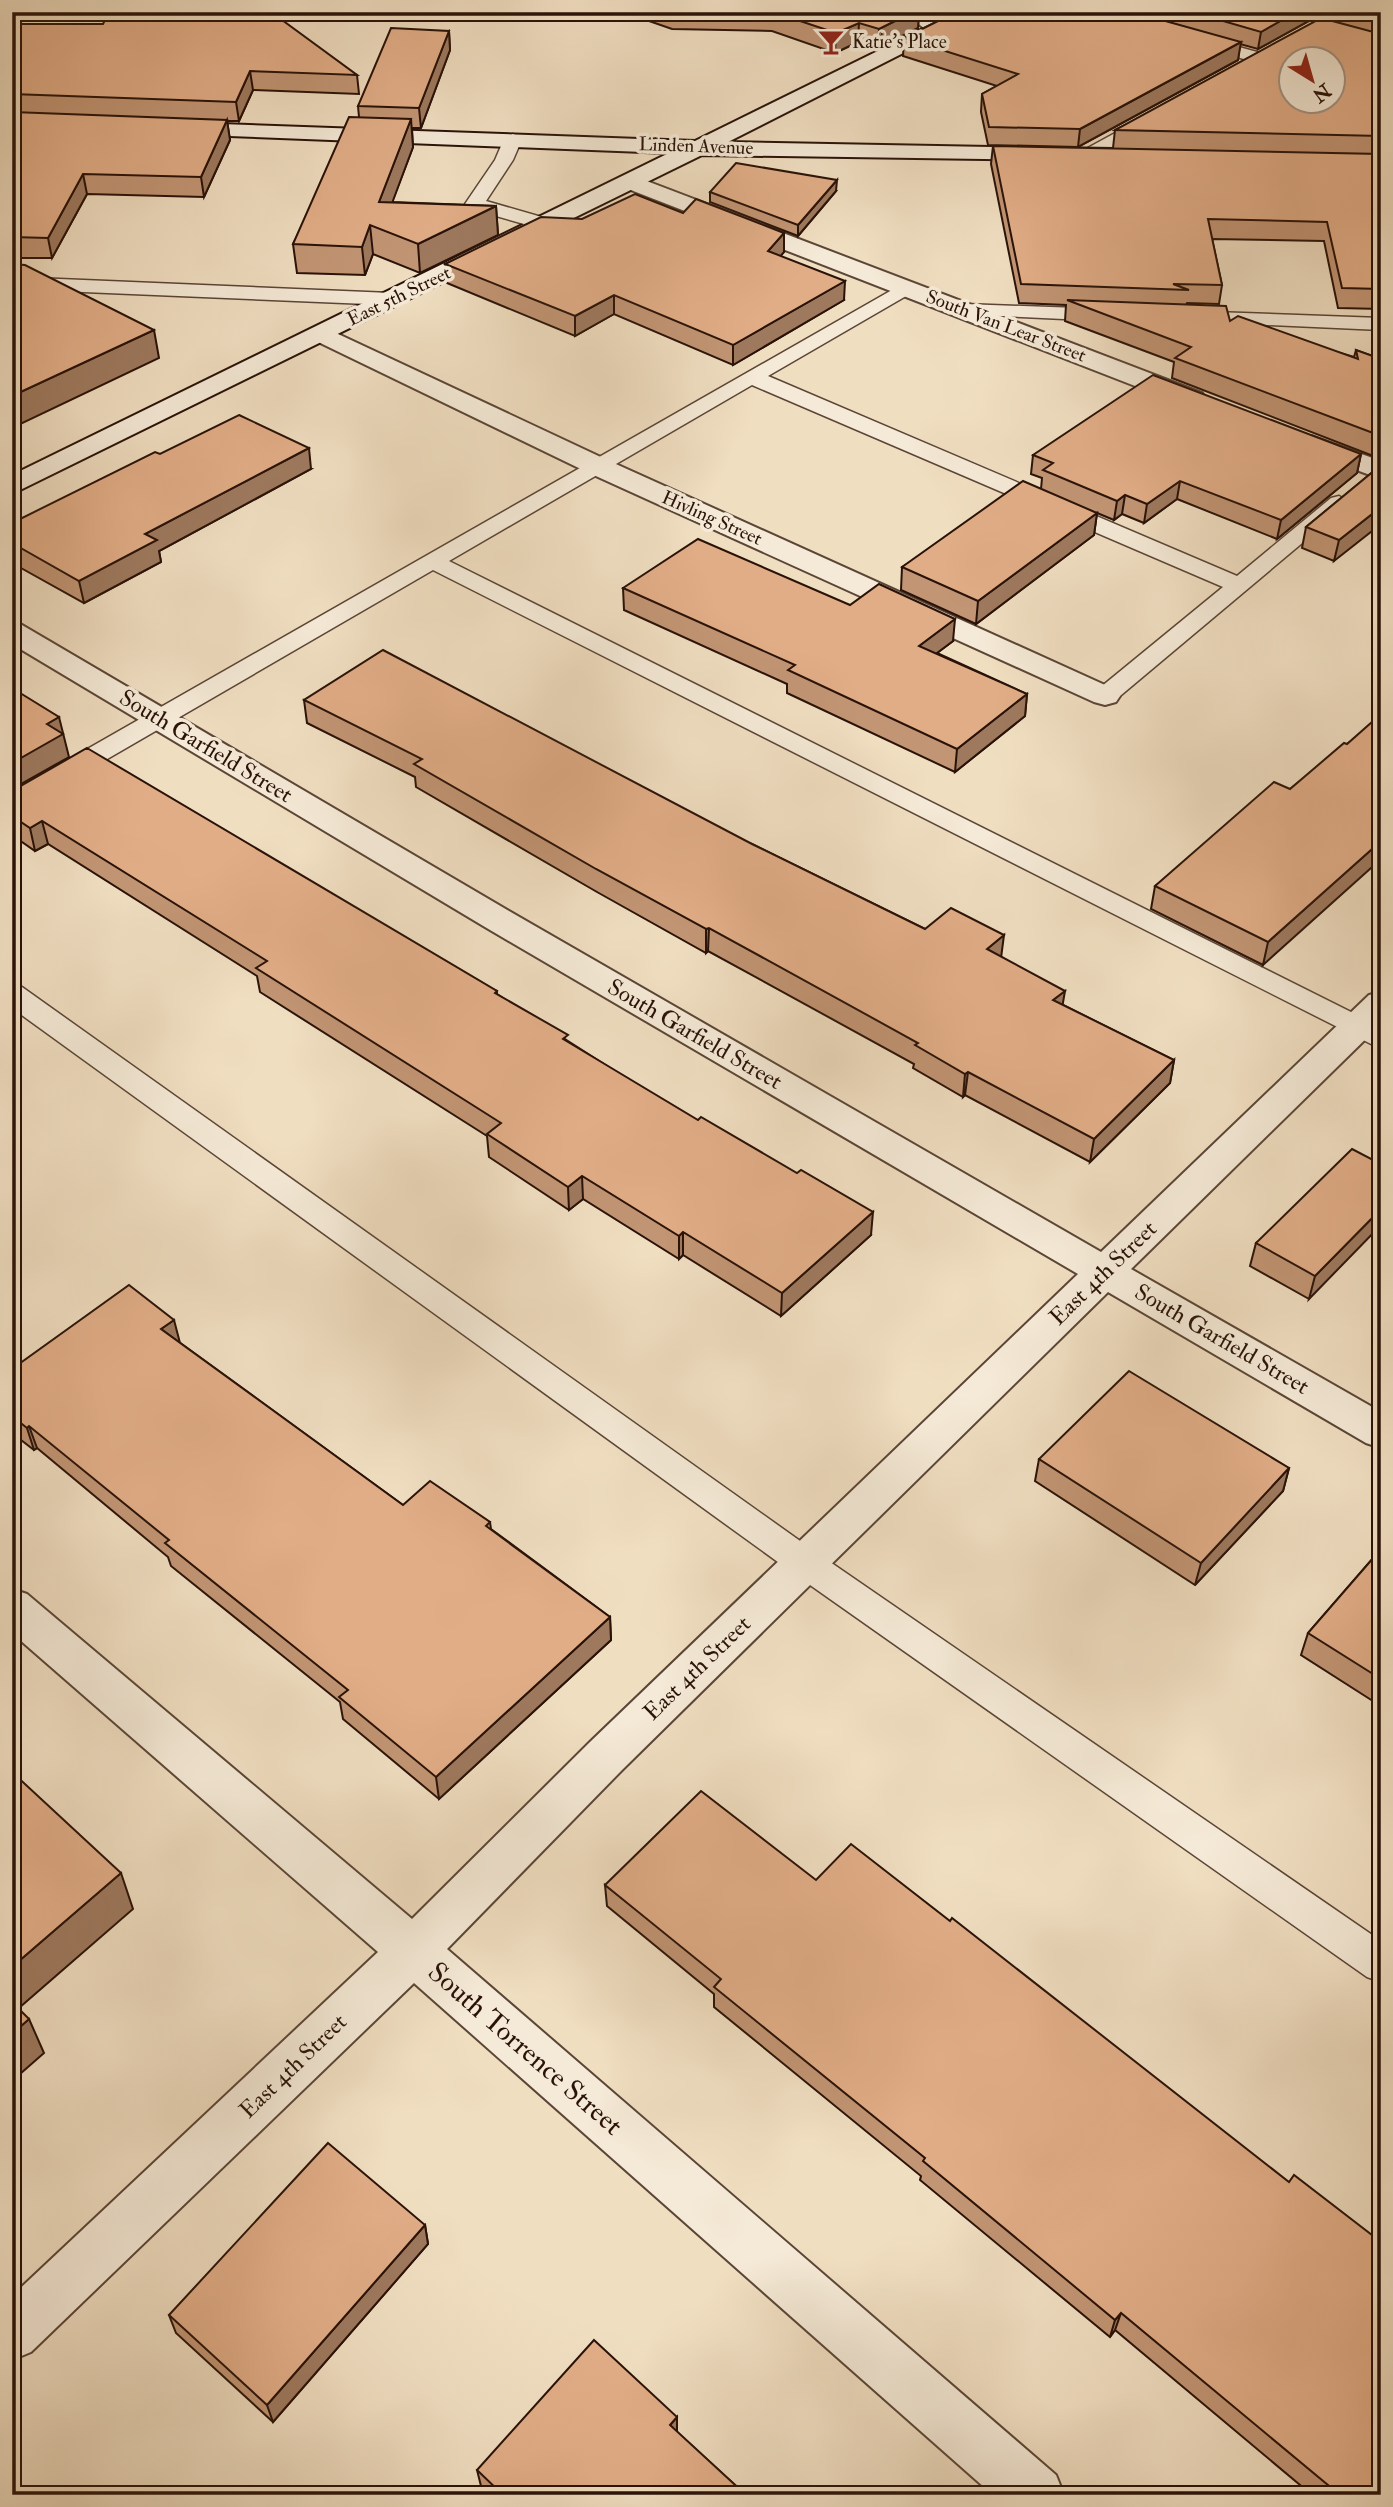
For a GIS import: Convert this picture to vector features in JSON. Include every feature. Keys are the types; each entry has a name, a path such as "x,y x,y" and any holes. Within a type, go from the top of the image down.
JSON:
{"street":[{"name":"East 5th Street","path":"12,486 701,148 927,21 974,12"},
{"name":"Linden Avenue","path":"149,126 701,148 1123,157"},
{"name":"South Van Lear Street","path":"631,182 1210,405"},
{"name":"Hivling Street","path":"321,334 597,466 1105,696"},
{"path":"1287,435 1380,470"},
{"name":"South Garfield Street","path":"12,631 497,919 1381,1432"},
{"name":"East 4th Street","path":"12,2333 412,1952 606,1756 1106,1270 1373,1023"},
{"name":"South Torrence Street","path":"12,1607 552,2070 828,2316 1036,2495"}],"lane":[{"path":"602,12 713,15"},
{"path":"1237,72 1344,12"},
{"path":"893,20 927,21"},
{"path":"1318,28 1343,35"},
{"path":"1186,37 1262,59"},
{"path":"1082,156 1164,112"},
{"path":"513,139 504,160 475,204 545,224"},
{"path":"12,283 391,299"},
{"path":"12,803 906,288"},
{"path":"964,310 1131,316"},
{"path":"1158,317 1381,324"},
{"path":"751,377 1239,585"},
{"path":"1105,696 1380,470"},
{"path":"432,561 1373,1023"},
{"path":"12,994 805,1563 1381,1964"}],"building":[{"path":"773,12 913,12 879,29 859,23 836,33"},
{"path":"956,12 1133,12 1241,42 1080,129 989,127 982,94 1018,74 904,38"},
{"path":"1192,12 1296,12 1261,32"},
{"path":"1356,12 1381,12 1381,20"},
{"path":"106,18 282,20 357,75 250,71 236,102 12,94 12,24 103,24"},
{"path":"1321,18 1381,34 1381,136 1115,130"},
{"path":"391,28 449,31 419,108 358,106"},
{"path":"12,112 227,120 201,177 83,174 48,238 12,237"},
{"path":"349,117 411,119 379,202 496,206 418,244 370,225 362,247 293,244"},
{"path":"993,146 1381,154 1381,289 1342,288 1327,222 1208,219 1222,285 1173,284 1189,290 1021,284"},
{"path":"736,163 837,180 798,225 710,192"},
{"path":"635,194 683,213 696,199 784,233 768,251 845,281 733,345 614,295 575,316 445,264 541,217 582,219"},
{"path":"12,264 25,265 154,330 12,396"},
{"path":"1067,300 1226,306 1230,321 1238,316 1358,359 1356,350 1381,359 1381,436 1175,358 1191,347"},
{"path":"1153,375 1361,454 1281,520 1180,481 1147,504 1125,495 1117,501 1043,470 1053,463 1033,455"},
{"path":"239,415 309,448 145,534 157,540 79,581 12,543 12,523 155,452 160,454"},
{"path":"1381,465 1381,507 1339,540 1306,527"},
{"path":"1023,481 1097,513 978,601 902,567"},
{"path":"698,539 850,605 879,584 955,619 919,646 1027,694 957,749 788,670 795,665 623,588"},
{"path":"383,650 752,844 925,929 951,908 1004,935 987,949 1065,991 1053,1000 1174,1060 1094,1139 968,1072 965,1074 915,1045 918,1043 596,869 414,764 422,759 304,700"},
{"path":"12,688 59,717 47,724 63,734 12,763"},
{"path":"1381,714 1381,841 1268,942 1155,886 1274,782 1290,789"},
{"path":"87,748 497,991 495,993 568,1035 563,1039 698,1120 701,1117 797,1173 801,1170 873,1212 782,1293 683,1232 679,1236 582,1176 568,1187 487,1134 501,1123 256,968 267,961 42,821 30,828 12,816 12,789"},
{"path":"1352,1149 1381,1164 1381,1209 1315,1276 1256,1243"},
{"path":"129,1285 174,1320 161,1329 403,1505 430,1481 490,1522 486,1526 610,1617 436,1777 339,1697 348,1690 165,1543 169,1540 29,1426 27,1428 12,1416 12,1369"},
{"path":"1129,1371 1289,1468 1201,1563 1039,1459"},
{"path":"1381,1549 1381,1679 1308,1633"},
{"path":"12,1772 121,1873 12,1967"},
{"path":"701,1791 816,1880 851,1844 950,1921 952,1918 1289,2182 1294,2175 1381,2242 1381,2495 1340,2495 1121,2313 1115,2320 923,2161 925,2158 714,1987 721,1979 605,1885"},
{"path":"12,2002 29,2019 12,2034"},
{"path":"328,2143 425,2225 267,2405 169,2315"},
{"path":"594,2340 677,2417 670,2425 746,2495 503,2495 477,2470"}],"place":[{"name":"Katie's Place","path":"831,42"}]}
